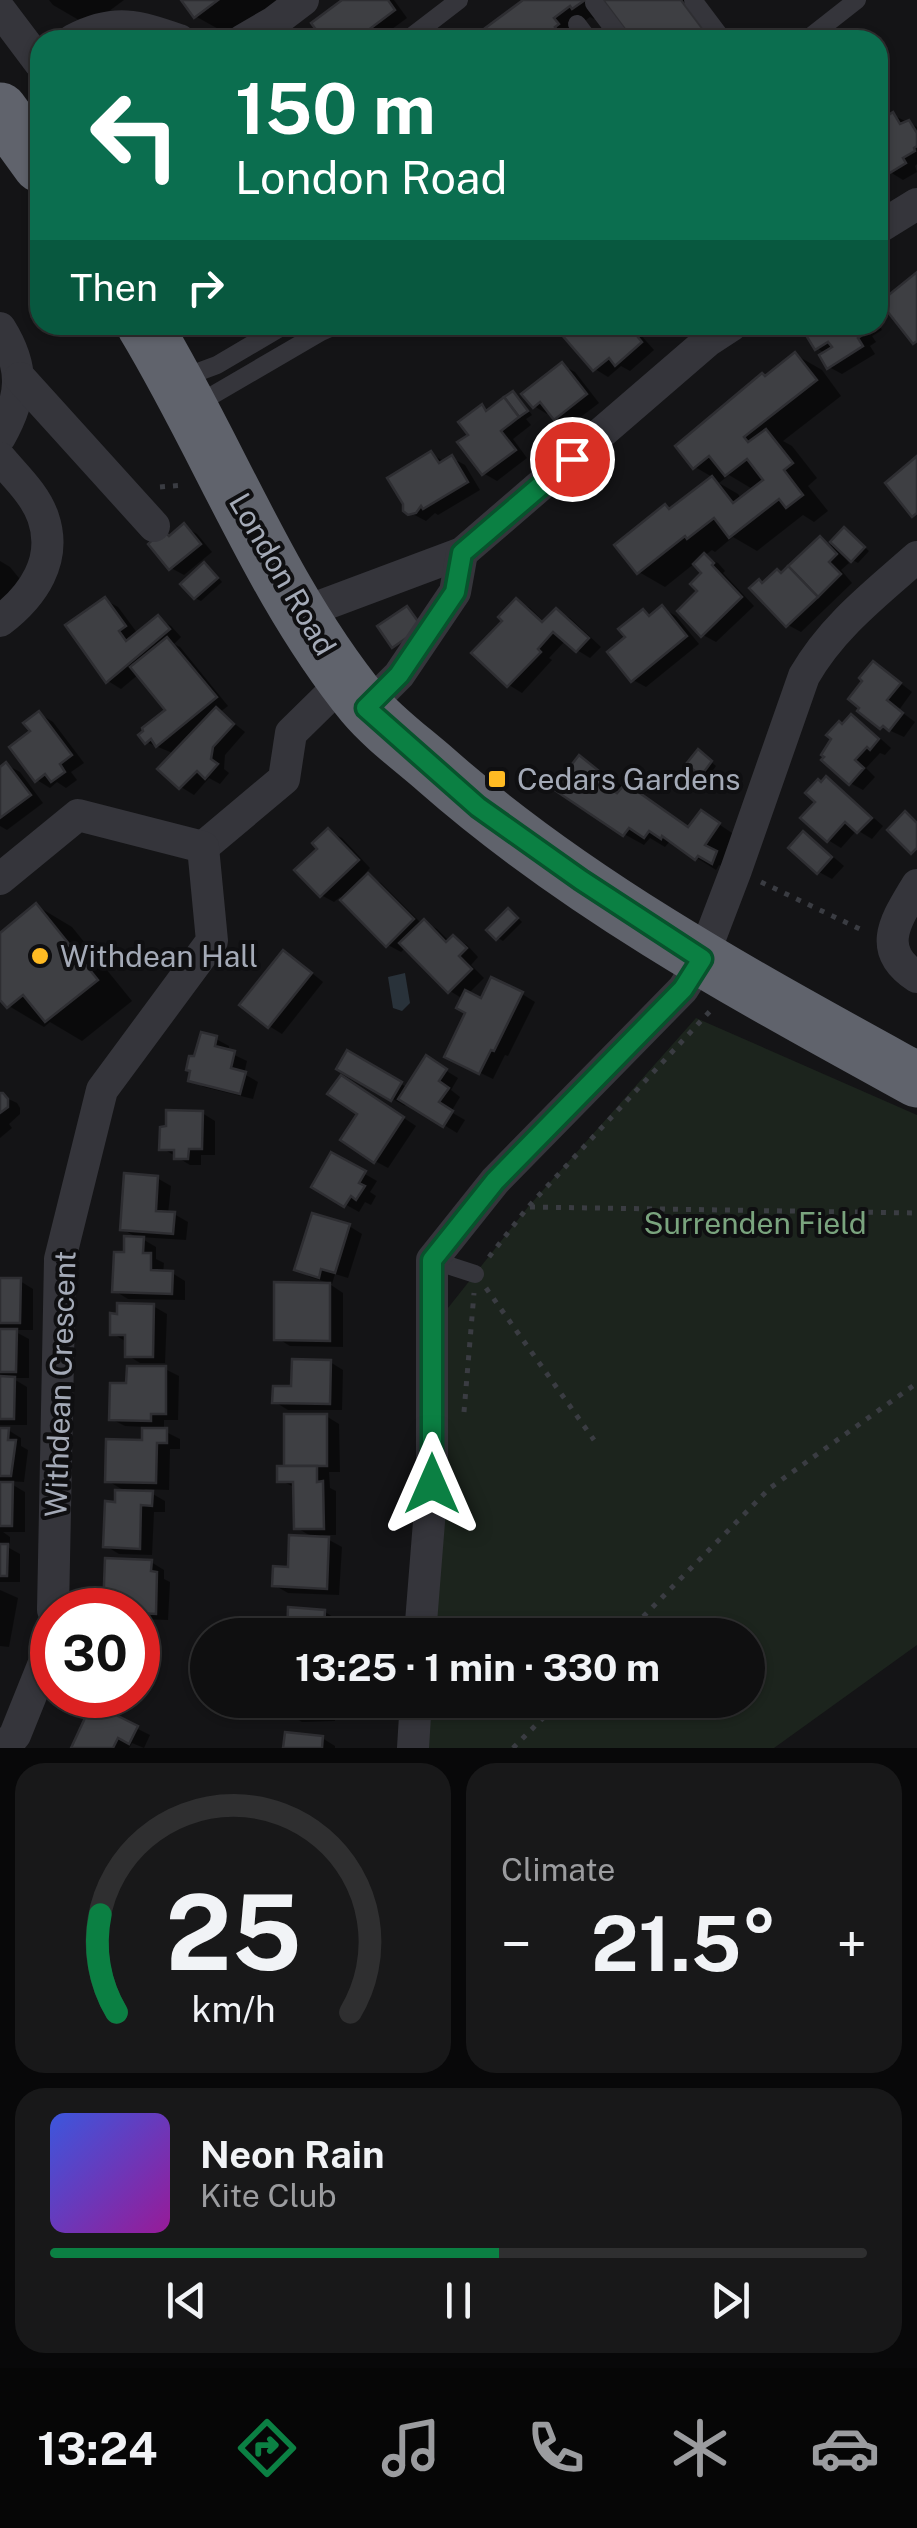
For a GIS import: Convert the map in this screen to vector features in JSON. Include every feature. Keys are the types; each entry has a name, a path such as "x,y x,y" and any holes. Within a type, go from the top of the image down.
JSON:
{"highway":[{"path":"0,110 30,150"},
{"name":"London Road","path":"150,335 185,393 299,614 356,694 478,807 619,906 708,983 737,981 917,1080"}],"street":[{"path":"261,30 303,0"},
{"path":"0,10 30,49"},
{"path":"96,30 120,26 151,30"},
{"path":"888,222 917,204"},
{"path":"0,328 10,343 20,378 154,526"},
{"path":"299,614 462,553 717,335"},
{"path":"0,436 12,415 20,378"},
{"path":"0,458 29,492 43,518 48,546 44,569 34,590 0,621"},
{"path":"0,879 78,815 203,846 284,780 290,733 356,694 399,675 455,592 462,553"},
{"path":"421,1618 432,1484 432,1260 495,1181 683,989 708,983 736,870 804,676 818,650 852,614 917,557"},
{"name":"Withdean Crescent","path":"53,1588 60,1259 102,1090 212,940 203,846"},
{"path":"917,885 897,919 891,944 902,967 917,977"},
{"path":"4,1748 15,1736 30,1699"},
{"path":"413,1748 415,1718"}],"lane":[{"path":"420,30 460,0"},
{"path":"693,0 716,30"},
{"path":"819,30 858,0"},
{"path":"594,2 615,30"},
{"path":"576,24 581,30"},
{"path":"185,393 217,364 268,335"},
{"path":"185,393 314,335"},
{"path":"432,1260 475,1274"}],"path":[{"path":"736,870 891,944"},
{"path":"463,1426 475,1274 708,983"},
{"path":"528,1208 917,1213"},
{"path":"475,1274 594,1440"},
{"path":"642,1618 770,1488 917,1382"},
{"path":"513,1748 543,1718"}],"green space":[{"name":"Surrenden Field","path":"696,1018 917,1115 917,1645 774,1748 417,1748 419,1718 765,1718 765,1618 424,1618 444,1313 528,1207"}],"shaded area":[{"path":"405,973 410,1003 402,1011 393,1008 388,977"}],"building":[{"path":"181,0 218,0 194,18"},
{"path":"342,0 388,0 395,10 368,30 316,30 311,23"},
{"path":"523,0 585,0 554,18 559,24 557,30 482,30"},
{"path":"603,0 681,0 704,30 626,30"},
{"path":"893,112 900,124 909,120 917,133 917,146 903,158 906,163 888,174 888,115"},
{"path":"917,272 917,341 913,344 888,312 888,296"},
{"path":"562,335 636,335 642,342 615,366 609,358 593,371"},
{"path":"806,335 862,335 858,338 863,346 827,369 819,355 832,347 828,342 815,350"},
{"path":"795,352 817,380 744,437 748,442 766,429 793,463 784,470 803,495 786,508 779,499 729,538 714,518 637,574 614,545 665,504 669,509 712,476 733,503 763,480 747,459 725,476 709,456 693,469 675,446 762,373 765,376"},
{"path":"562,362 587,394 554,420 540,402 533,408 521,394"},
{"path":"513,391 528,411 519,417 504,397"},
{"path":"504,397 519,417 501,431 516,450 482,475 457,442 468,435 458,422 482,404 486,411"},
{"path":"431,451 439,463 452,455 468,482 408,515 387,478"},
{"path":"917,456 917,513 912,517 885,483"},
{"path":"184,523 201,544 169,570 148,544 163,530 169,536"},
{"path":"844,527 865,547 851,562 830,542"},
{"path":"820,536 837,554 829,562 841,574 818,597 788,566"},
{"path":"704,553 742,597 701,637 677,611 697,591 690,584 701,573 693,564"},
{"path":"204,562 218,578 194,599 180,584"},
{"path":"788,566 818,597 786,627 749,588"},
{"path":"105,597 126,626 119,631 126,641 158,615 170,629 106,683 65,625"},
{"path":"516,598 542,622 556,608 589,638 576,652 553,632 538,649 541,652 507,687 471,653 502,621 498,617"},
{"path":"662,605 687,636 631,682 607,652 625,637 618,629 643,609 649,616"},
{"path":"407,606 422,627 392,648 377,626"},
{"path":"167,637 217,697 156,747 151,739 145,744 138,735 165,710 130,667"},
{"path":"873,661 901,683 887,700 903,713 889,731 883,726 880,729 848,699"},
{"path":"216,707 234,724 213,747 211,759 218,764 205,779 197,771 179,789 157,769"},
{"path":"39,711 72,755 60,764 65,772 51,782 45,774 35,782 9,747 30,731 23,723"},
{"path":"851,714 879,739 855,760 864,768 849,785 821,760 821,755 831,739 826,735"},
{"path":"698,749 712,761 701,776 686,764"},
{"path":"579,755 604,775 600,782 617,793 624,785 631,792 634,789 688,827 701,810 720,823 705,845 717,851 712,864 698,856 695,860 649,831 644,838 629,828 623,836 553,789"},
{"path":"6,762 31,795 0,818 0,767"},
{"path":"826,776 872,818 857,833 845,822 827,842 800,818 815,802 805,793"},
{"path":"905,811 917,823 917,848 911,854 887,830"},
{"path":"328,828 359,860 320,897 294,870 317,849 312,843"},
{"path":"803,831 832,857 817,874 788,848"},
{"path":"368,873 414,919 386,947 340,900"},
{"name":"Withdean Hall","path":"36,903 98,980 45,1022 23,995 7,1008 0,1000 0,933"},
{"path":"508,908 518,918 496,940 486,930"},
{"path":"424,919 446,942 453,935 467,948 459,956 472,969 448,993 399,943"},
{"path":"283,950 312,973 268,1028 239,1005"},
{"path":"491,977 523,992 479,1074 444,1057 465,1013 456,1008 465,990 481,998"},
{"path":"201,1032 217,1036 215,1046 235,1051 231,1068 246,1072 240,1094 188,1081 189,1056 194,1056"},
{"path":"347,1050 402,1082 391,1101 336,1069"},
{"path":"426,1055 447,1069 439,1081 449,1088 439,1102 453,1111 443,1127 398,1099"},
{"path":"341,1075 404,1117 374,1163 340,1140 357,1114 327,1094"},
{"path":"0,1093 8,1099 8,1107 0,1113"},
{"path":"166,1110 203,1111 202,1149 189,1149 188,1159 174,1159 174,1150 159,1150"},
{"path":"331,1152 366,1171 359,1183 365,1186 356,1200 351,1196 344,1207 311,1187"},
{"path":"124,1173 158,1176 156,1211 175,1212 173,1234 120,1230"},
{"path":"312,1213 350,1224 335,1273 321,1269 319,1278 294,1270"},
{"path":"124,1236 144,1237 143,1253 151,1253 151,1270 173,1271 172,1294 112,1292 114,1252 124,1252"},
{"path":"0,1278 21,1278 20,1323 0,1323"},
{"path":"274,1282 330,1283 330,1341 274,1340"},
{"path":"117,1303 154,1304 153,1357 125,1357 125,1335 110,1335 110,1313 117,1314"},
{"path":"0,1329 17,1329 16,1372 0,1372"},
{"path":"292,1359 331,1360 330,1404 272,1403 273,1386 291,1386"},
{"path":"127,1366 166,1366 166,1414 151,1414 151,1421 109,1420 110,1383 126,1383"},
{"path":"0,1376 15,1377 14,1419 0,1419"},
{"path":"284,1414 327,1414 327,1466 284,1466"},
{"path":"0,1428 9,1428 8,1440 16,1440 11,1476 0,1476"},
{"path":"142,1428 167,1428 167,1443 157,1443 156,1483 105,1482 106,1439 142,1440"},
{"path":"277,1466 317,1466 317,1482 323,1481 324,1529 294,1529 293,1482 277,1482"},
{"path":"0,1482 13,1482 12,1526 0,1526"},
{"path":"115,1490 153,1491 152,1506 141,1505 140,1549 103,1547 105,1501 115,1502"},
{"path":"289,1535 329,1537 327,1589 272,1586 273,1566 288,1567"},
{"path":"0,1544 8,1544 7,1576 0,1576"},
{"path":"105,1558 152,1560 157,1588 104,1588"},
{"path":"288,1607 325,1610 325,1618 288,1618"},
{"path":"85,1718 122,1718 138,1726 129,1744 118,1738 113,1748 71,1748"},
{"path":"285,1732 323,1736 322,1748 283,1748"}],"place":[{"name":"Cedars Gardens","path":"497,779"},
{"name":"Withdean Hall","path":"40,956"}],"route":[{"path":"432,1484 432,1260 495,1181 683,989 702,959 478,807 366,708 399,675 455,592 462,553 572,459"}]}
